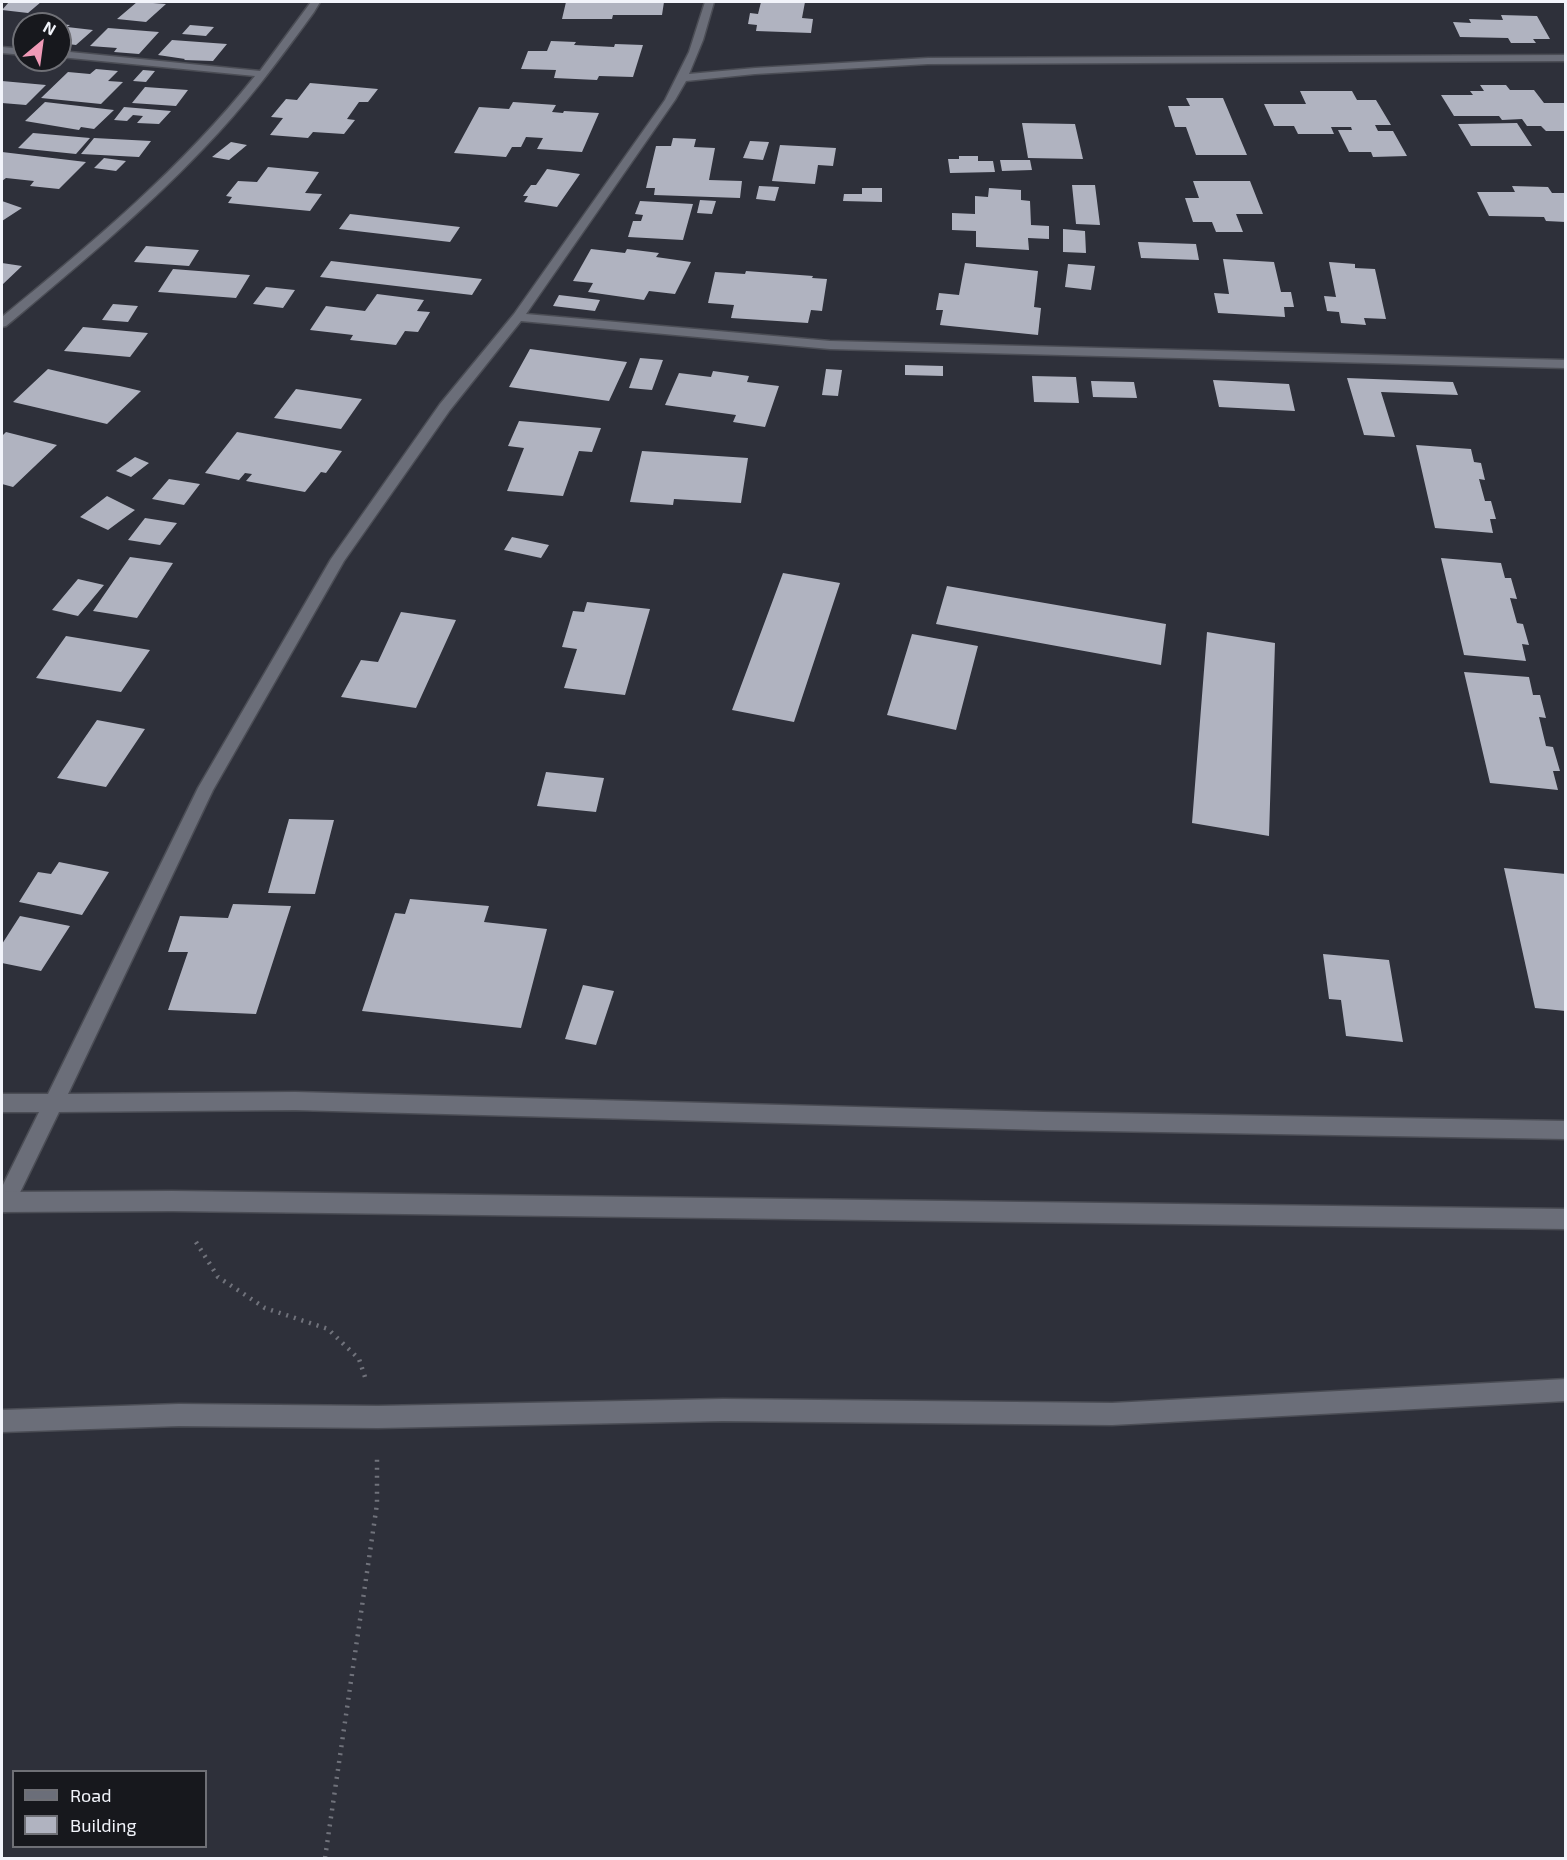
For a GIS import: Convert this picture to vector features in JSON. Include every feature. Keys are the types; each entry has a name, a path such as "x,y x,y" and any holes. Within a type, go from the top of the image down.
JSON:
{"street":[{"path":"2,323 70,267 183,165 264,74 315,2"},
{"path":"709,2 699,39 684,78 518,317 445,408 338,560 206,788 3,1202 171,1201 1566,1219"},
{"path":"72,55 264,74"},
{"path":"684,78 754,71 928,61 1566,58"},
{"path":"518,317 830,345 1566,364"},
{"path":"2,1103 295,1101 1021,1120 1566,1130"},
{"path":"2,1421 179,1415 378,1417 723,1410 1112,1414 1566,1390"}],"path":[{"path":"171,1201 218,1277 265,1308 328,1329 359,1359 378,1417 377,1504 325,1858"}],"building":[{"path":"9,2 41,2 29,12 2,10"},
{"path":"137,2 166,4 146,22 117,19"},
{"path":"566,2 664,2 662,15 613,15 612,19 562,19"},
{"path":"761,2 805,2 802,18 813,19 811,33 756,31 757,25 748,24 750,13 758,14"},
{"path":"1501,15 1537,16 1550,39 1533,39 1536,43 1511,43 1508,38 1460,37 1453,22 1471,23 1469,19 1503,20"},
{"path":"190,25 214,27 206,36 182,34"},
{"path":"72,28 93,30 76,45 72,44"},
{"path":"108,28 159,32 139,54 114,52 117,48 90,46"},
{"path":"172,40 227,44 213,61 184,60 158,55"},
{"path":"551,41 576,42 574,45 614,47 615,44 643,45 633,77 599,76 597,80 554,78 556,70 521,69 528,51 547,51"},
{"path":"96,69 118,71 108,81 123,82 101,104 41,98 68,72 90,74"},
{"path":"143,70 155,71 146,82 133,81"},
{"path":"2,81 46,85 26,105 2,103"},
{"path":"310,83 378,89 368,102 359,102 347,119 355,120 344,134 313,132 308,138 270,135 283,118 271,117 286,99 297,100"},
{"path":"1480,85 1506,85 1510,90 1534,90 1544,103 1566,103 1566,131 1546,131 1541,126 1527,126 1522,119 1502,120 1499,116 1454,116 1441,95 1473,95 1470,91 1484,91"},
{"path":"145,87 188,90 176,106 132,103"},
{"path":"1300,91 1352,91 1357,100 1376,100 1391,125 1375,125 1378,131 1393,131 1407,156 1373,157 1371,152 1349,152 1338,130 1352,130 1351,127 1331,127 1334,134 1298,134 1294,126 1274,126 1264,104 1306,104"},
{"path":"1186,98 1223,98 1247,155 1196,155 1186,127 1175,127 1168,106 1190,106"},
{"path":"45,102 114,110 94,129 81,127 79,130 25,121"},
{"path":"513,102 556,105 552,112 599,113 582,152 537,149 543,138 526,137 521,147 512,147 506,157 454,153 479,107 509,109"},
{"path":"124,107 171,111 159,124 137,123 143,116 133,115 127,121 114,120"},
{"path":"1022,123 1075,124 1083,159 1028,158"},
{"path":"1517,123 1532,146 1471,146 1458,124"},
{"path":"33,133 90,138 76,154 18,148"},
{"path":"94,138 151,141 139,157 81,154"},
{"path":"673,138 696,139 694,147 715,148 709,180 742,181 740,198 654,195 655,188 646,188 656,146 671,146"},
{"path":"750,141 769,142 763,160 743,158"},
{"path":"231,142 247,145 229,160 212,157"},
{"path":"780,145 836,148 833,166 818,165 815,184 772,181"},
{"path":"2,152 86,162 59,189 30,186 34,181 6,178 2,181"},
{"path":"959,156 978,156 978,161 993,161 995,172 950,173 948,159 959,159"},
{"path":"104,158 126,161 116,171 94,168"},
{"path":"1000,160 1030,160 1032,170 1002,171"},
{"path":"268,167 319,172 305,193 322,194 310,211 228,203 232,197 226,196 238,181 257,182"},
{"path":"547,169 580,174 557,207 524,202 528,196 523,196 531,185 536,185"},
{"path":"1193,181 1250,181 1263,214 1236,214 1243,232 1216,232 1212,222 1193,222 1185,198 1199,198"},
{"path":"1072,185 1095,185 1100,225 1076,224"},
{"path":"759,186 779,187 775,201 756,199"},
{"path":"1512,186 1548,187 1552,193 1566,193 1566,222 1546,221 1544,217 1489,216 1477,192 1515,192"},
{"path":"862,188 882,188 882,202 843,201 844,194 862,194"},
{"path":"989,188 1021,190 1021,200 1030,201 1031,225 1049,226 1049,239 1028,238 1029,250 976,247 976,231 952,230 952,213 975,214 975,196 988,197"},
{"path":"700,200 716,201 712,214 697,213"},
{"path":"2,201 22,208 2,221"},
{"path":"640,201 693,204 683,240 628,237 633,221 641,221 643,215 635,214"},
{"path":"350,214 460,227 450,242 339,229"},
{"path":"1063,229 1085,231 1086,253 1063,252"},
{"path":"1138,242 1196,244 1199,260 1141,258"},
{"path":"146,246 199,250 189,266 134,262"},
{"path":"591,249 625,253 627,249 659,253 656,257 691,262 675,294 649,291 644,300 588,292 593,283 573,281"},
{"path":"1223,259 1274,262 1281,292 1291,292 1294,307 1284,307 1285,317 1218,313 1214,293 1229,294"},
{"path":"331,261 482,279 472,295 320,277"},
{"path":"1329,262 1355,264 1355,268 1375,269 1386,319 1364,318 1366,325 1341,323 1339,312 1327,311 1324,296 1336,297"},
{"path":"2,263 22,266 2,285"},
{"path":"965,263 1038,271 1034,307 1041,308 1038,335 940,325 943,310 936,310 939,293 959,295"},
{"path":"1068,264 1095,266 1091,290 1065,287"},
{"path":"173,269 250,275 236,298 158,292"},
{"path":"746,271 827,279 822,311 811,310 808,323 731,318 734,305 708,303 715,272 745,274"},
{"path":"266,287 295,290 283,308 253,304"},
{"path":"377,294 424,300 417,311 430,312 418,332 405,331 396,345 350,340 353,335 310,330 326,306 365,311"},
{"path":"559,295 600,300 595,311 553,306"},
{"path":"113,304 138,306 128,322 102,320"},
{"path":"83,327 148,333 130,357 64,351"},
{"path":"530,349 627,362 609,401 509,387"},
{"path":"640,358 663,360 652,390 629,388"},
{"path":"905,365 943,366 943,376 905,375"},
{"path":"48,369 141,391 107,424 13,402"},
{"path":"826,369 842,370 838,396 822,395"},
{"path":"713,371 749,376 747,382 779,386 765,427 733,422 736,415 665,405 679,373 711,377"},
{"path":"1032,376 1076,377 1079,403 1034,402"},
{"path":"1347,378 1453,382 1458,395 1381,392 1395,437 1364,435"},
{"path":"1213,380 1289,384 1295,411 1219,407"},
{"path":"1091,381 1134,382 1137,398 1093,397"},
{"path":"296,389 362,399 341,429 274,418"},
{"path":"519,421 601,428 592,452 579,451 563,496 507,491 524,448 508,446"},
{"path":"6,432 57,445 13,487 2,484 2,436"},
{"path":"237,432 342,451 326,473 321,472 305,492 246,481 252,474 245,473 239,480 205,473"},
{"path":"1416,445 1471,449 1474,462 1481,463 1485,480 1479,479 1485,501 1491,501 1496,519 1490,519 1493,533 1435,528"},
{"path":"642,451 748,458 741,503 674,499 673,505 630,502"},
{"path":"135,457 149,463 131,477 116,471"},
{"path":"169,479 200,484 184,505 152,499"},
{"path":"107,496 135,510 108,530 80,517"},
{"path":"145,518 177,523 160,545 128,540"},
{"path":"512,537 549,545 541,558 504,550"},
{"path":"130,557 173,563 137,618 93,611"},
{"path":"1441,558 1501,563 1505,578 1511,578 1517,599 1510,598 1517,623 1523,624 1529,645 1522,644 1526,661 1464,655"},
{"path":"783,573 840,583 794,722 732,710"},
{"path":"78,579 104,585 78,616 52,610"},
{"path":"947,586 1166,624 1161,665 936,624"},
{"path":"587,602 650,609 625,695 564,688 577,649 562,647 573,611 584,612"},
{"path":"401,612 456,620 416,708 341,697 361,660 378,662"},
{"path":"1207,632 1275,643 1269,836 1192,823"},
{"path":"912,634 978,646 956,730 887,715"},
{"path":"66,636 150,650 121,692 36,678"},
{"path":"1464,672 1529,677 1533,695 1540,695 1546,718 1539,717 1546,746 1553,747 1560,771 1553,771 1558,790 1490,783"},
{"path":"97,720 145,729 106,787 57,778"},
{"path":"546,772 604,778 596,812 537,806"},
{"path":"289,819 334,820 315,894 268,893"},
{"path":"59,862 109,872 82,915 19,902 38,872 51,874"},
{"path":"1504,868 1566,874 1566,1011 1535,1008"},
{"path":"410,899 489,906 484,922 547,929 521,1028 362,1011 395,913 405,914"},
{"path":"233,904 291,906 256,1014 168,1010 188,952 168,952 180,916 228,918"},
{"path":"20,916 70,926 41,971 2,963 2,944"},
{"path":"1323,954 1389,960 1403,1042 1346,1036 1341,1000 1329,999"},
{"path":"583,985 614,991 596,1045 565,1039"}]}
